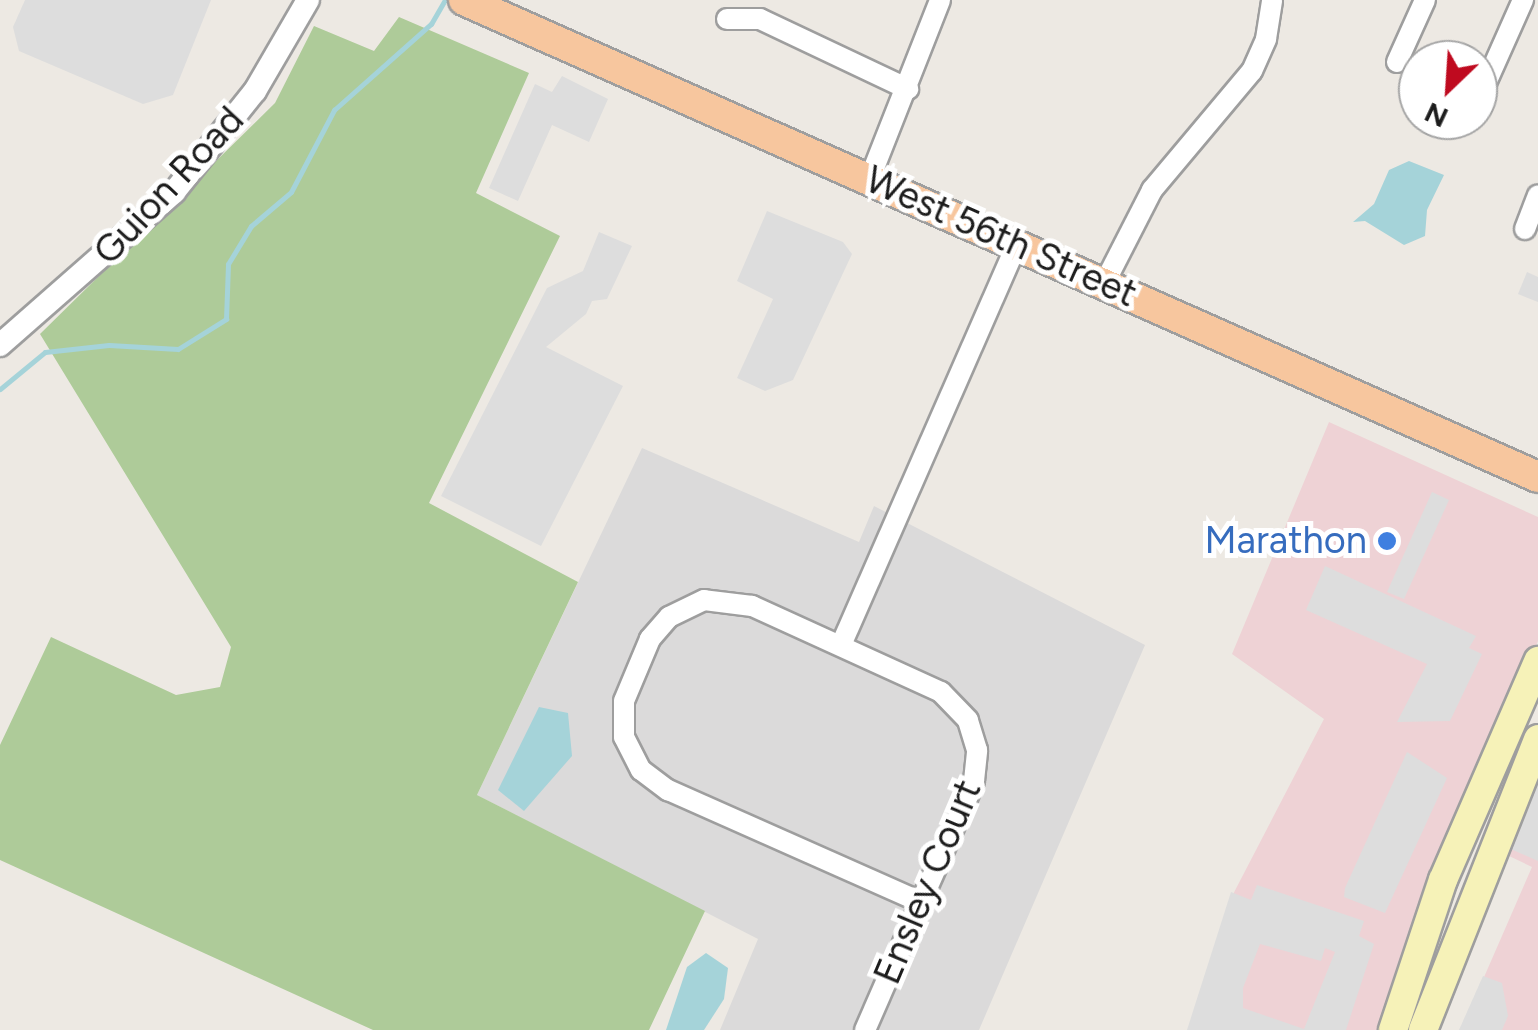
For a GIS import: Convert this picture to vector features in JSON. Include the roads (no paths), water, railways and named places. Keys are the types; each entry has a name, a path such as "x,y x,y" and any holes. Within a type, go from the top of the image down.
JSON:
{"main road":[{"name":"West 56th Street","path":"464,0 1538,477"},
{"path":"1393,1030 1443,880 1538,661"},
{"path":"1423,1030 1538,739"}],"street":[{"name":"Guion Road","path":"0,344 117,248 192,172 255,91 308,0"},
{"path":"870,178 940,0"},
{"path":"1104,284 1152,190 1252,71 1266,39 1272,0"},
{"path":"1397,62 1425,0"},
{"path":"1498,57 1524,0"},
{"path":"727,19 760,19 908,89"},
{"path":"1525,229 1538,195"},
{"path":"921,902 651,780 634,761 622,730 624,701 660,625 704,600 741,602 840,645 1017,244"},
{"name":"Ensley Court","path":"840,645 941,692 973,731 974,780 865,1030"}],"water":[{"path":"1409,161 1444,175 1427,210 1425,236 1404,245 1365,221 1353,222 1374,204 1389,170"},
{"path":"539,707 568,713 572,756 524,811 498,790"},
{"path":"706,953 728,968 724,999 704,1030 666,1030 687,967"}],"waterway":[{"path":"0,389 45,352 109,345 178,349 226,319 228,264 251,226 291,192 334,110 431,24 445,0"}],"place":[{"name":"Marathon","path":"1387,541"}]}
